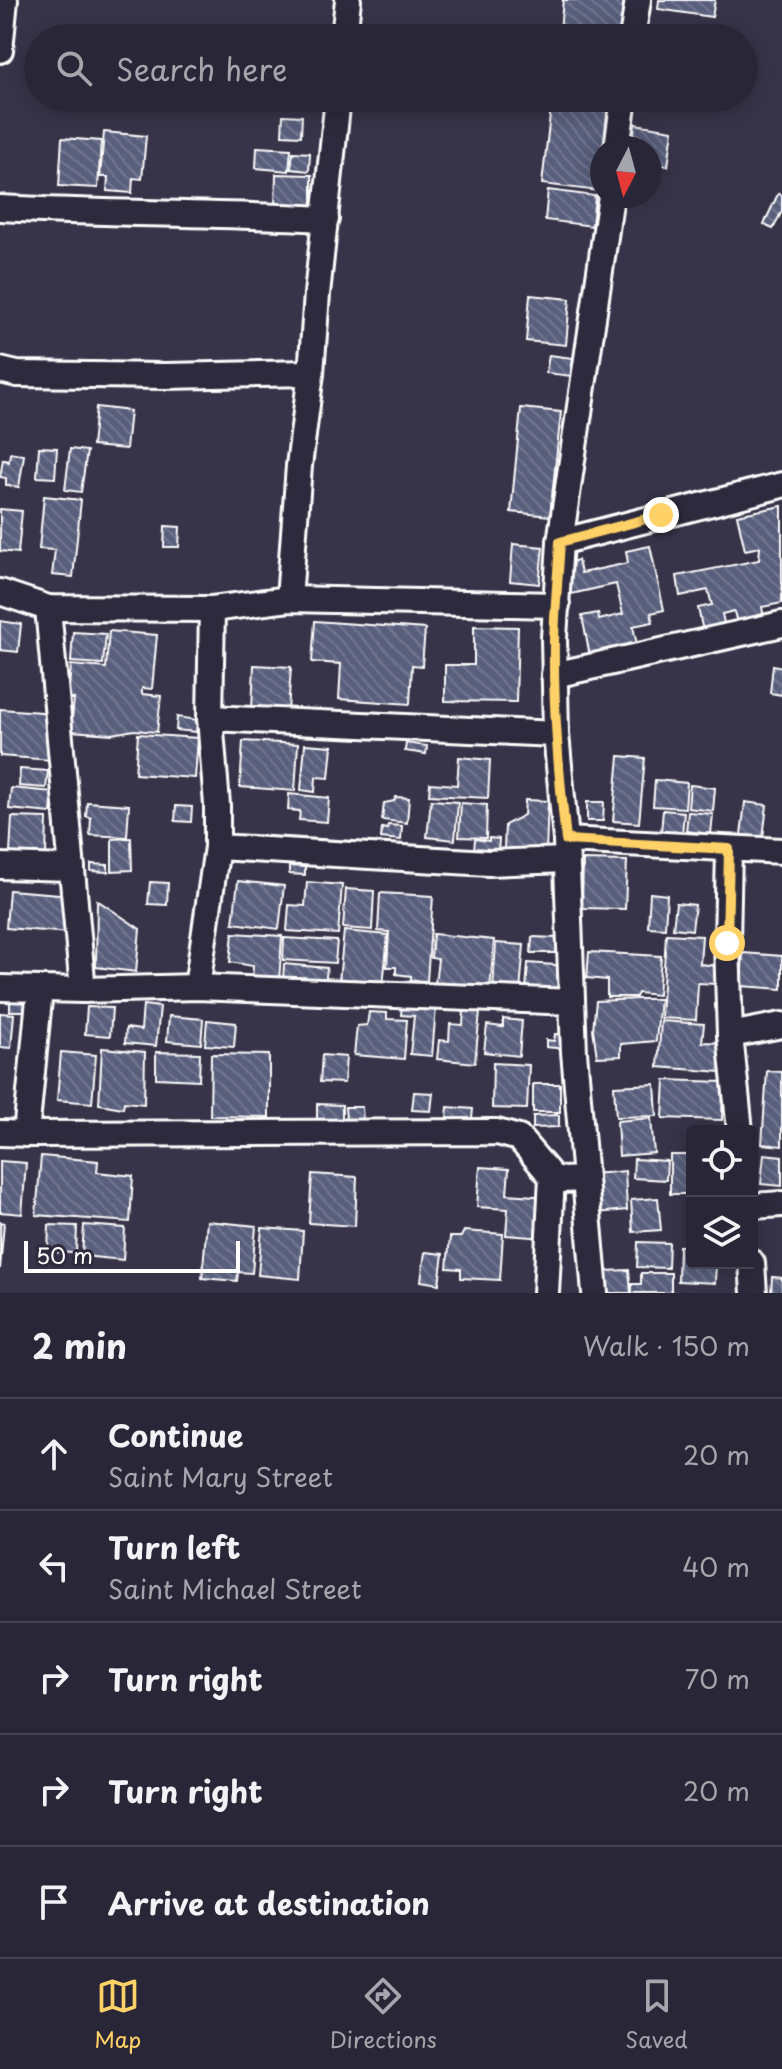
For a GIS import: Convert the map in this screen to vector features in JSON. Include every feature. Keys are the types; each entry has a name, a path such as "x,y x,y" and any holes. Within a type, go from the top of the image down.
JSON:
{"street":[{"path":"0,50 5,0"},
{"path":"345,24 348,0"},
{"path":"634,24 638,0"},
{"path":"289,599 299,466 337,112"},
{"path":"619,136 622,112"},
{"path":"0,208 326,219"},
{"path":"595,1293 572,1002 554,675 560,542 609,208"},
{"path":"0,370 17,374 165,376 311,373"},
{"path":"560,542 782,485"},
{"path":"0,592 48,608 212,609 289,599 557,605"},
{"path":"48,608 83,990"},
{"path":"197,987 217,847 210,718 212,609"},
{"path":"554,675 782,624"},
{"path":"210,718 556,734"},
{"path":"217,847 489,863 566,850 782,851"},
{"path":"729,849 727,943 730,1035 739,1125"},
{"path":"0,866 72,868"},
{"path":"0,988 83,990 197,987 572,1002"},
{"path":"26,1134 40,989"},
{"path":"730,1035 782,1025"},
{"path":"0,1133 497,1132 519,1138 552,1177 585,1179"},
{"path":"546,1293 552,1177"},
{"path":"758,1206 782,1204"},
{"path":"752,1269 754,1293"}],"building":[{"path":"563,0 625,0 622,24 561,24"},
{"path":"659,0 715,0 712,17 658,9"},
{"path":"550,112 607,112 605,136 590,136 590,190 542,184"},
{"path":"283,115 302,116 301,136 282,135"},
{"path":"635,124 673,130 668,166 662,165 662,136 634,136"},
{"path":"104,132 146,136 142,179 133,178 132,193 107,191 108,177 100,177"},
{"path":"62,138 101,141 98,188 59,186"},
{"path":"257,147 291,149 289,171 256,168"},
{"path":"293,152 310,153 309,171 291,169"},
{"path":"276,174 312,175 312,207 275,206"},
{"path":"548,190 590,195 590,208 594,208 592,226 545,220"},
{"path":"778,194 782,195 782,211 773,229 764,224"},
{"path":"530,295 570,299 566,345 526,341"},
{"path":"549,355 573,358 571,376 546,373"},
{"path":"96,407 130,411 126,449 92,446"},
{"path":"521,408 561,412 550,516 511,512"},
{"path":"39,447 57,448 55,478 37,477"},
{"path":"70,449 87,451 81,492 65,490"},
{"path":"10,453 24,455 19,487 6,485 6,478 0,477 3,459 9,462"},
{"path":"44,496 81,500 73,577 52,575 55,550 39,549"},
{"path":"782,506 782,603 762,607 764,619 737,624 734,611 722,614 726,632 704,636 698,608 712,605 708,590 680,596 677,576 759,560 760,547 745,550 737,515"},
{"path":"0,509 22,511 18,553 0,551"},
{"path":"165,526 180,527 179,547 164,547"},
{"path":"513,544 543,547 539,584 510,581"},
{"path":"650,546 664,610 651,613 653,622 633,626 637,645 590,656 582,616 598,613 599,620 623,614 616,584 571,594 564,564 578,560 581,573 628,563 626,551"},
{"path":"0,621 21,624 18,652 0,650"},
{"path":"315,621 425,629 422,666 412,665 410,704 339,699 341,664 312,662"},
{"path":"474,626 518,627 516,702 445,701 445,665 474,665"},
{"path":"109,631 157,635 152,689 142,688 142,694 161,696 157,732 134,730 112,734 71,731 74,699 68,699 71,665 106,668"},
{"path":"73,632 106,634 103,664 71,662"},
{"path":"254,665 291,667 288,711 252,709"},
{"path":"773,665 782,667 782,695 770,693"},
{"path":"0,709 55,713 51,760 0,756"},
{"path":"177,717 198,720 196,732 176,730"},
{"path":"138,734 198,738 195,778 135,774"},
{"path":"243,741 298,744 295,791 240,787"},
{"path":"406,743 427,746 426,754 405,751"},
{"path":"305,744 332,746 329,778 316,777 315,792 301,790"},
{"path":"619,756 645,758 639,823 613,821"},
{"path":"459,757 490,760 488,798 429,795 430,783 457,785"},
{"path":"20,769 48,771 46,788 19,786"},
{"path":"655,780 687,783 685,808 653,806"},
{"path":"690,785 715,788 713,811 688,808"},
{"path":"11,788 53,792 51,813 9,809"},
{"path":"289,794 329,798 327,822 299,820 300,811 288,810"},
{"path":"396,797 409,798 407,823 382,820 384,803 394,801"},
{"path":"431,800 458,802 455,840 427,837"},
{"path":"525,800 548,801 546,852 504,849 505,825 524,815"},
{"path":"87,802 129,805 127,837 90,835 91,818 86,816"},
{"path":"587,802 604,802 603,821 587,821"},
{"path":"745,802 767,805 763,838 741,835"},
{"path":"461,803 487,805 486,838 459,837"},
{"path":"176,806 192,807 191,822 175,821"},
{"path":"663,810 684,812 682,834 661,832"},
{"path":"688,812 713,814 711,834 686,831"},
{"path":"12,817 47,818 46,855 10,853"},
{"path":"388,825 402,826 401,840 381,838 382,828 387,829"},
{"path":"131,838 132,870 112,871 112,839"},
{"path":"489,838 499,839 498,852 474,850 475,839 489,841"},
{"path":"583,860 627,861 625,909 582,908"},
{"path":"91,864 108,865 108,872 91,871"},
{"path":"289,866 305,867 305,875 289,874"},
{"path":"238,881 284,886 279,929 233,923"},
{"path":"150,882 168,883 167,905 148,904"},
{"path":"307,882 342,885 338,934 287,931 289,905 305,906"},
{"path":"346,889 374,891 372,930 343,928"},
{"path":"9,890 71,895 69,933 6,928"},
{"path":"380,893 433,896 427,981 411,980 411,976 396,974 396,967 387,967 389,932 378,931"},
{"path":"650,893 667,895 665,928 648,927"},
{"path":"97,900 140,929 136,972 96,967"},
{"path":"676,903 695,905 692,930 673,928"},
{"path":"344,931 388,935 383,986 339,981"},
{"path":"233,933 282,936 279,982 252,980 253,966 230,962"},
{"path":"433,934 494,940 490,990 435,984 438,959 431,958"},
{"path":"666,934 702,936 700,964 717,966 716,984 698,983 696,1020 661,1018"},
{"path":"532,937 557,938 557,953 531,953"},
{"path":"284,938 337,941 335,963 283,960"},
{"path":"496,943 524,945 520,991 493,989"},
{"path":"589,952 661,956 658,995 638,993 636,997 607,997 607,980 587,978"},
{"path":"743,953 782,956 782,989 741,986"},
{"path":"528,963 567,966 566,978 553,991 526,990"},
{"path":"284,964 327,968 325,985 283,981"},
{"path":"660,999 656,1041 621,1044 621,1056 597,1057 593,1029 596,1001"},
{"path":"10,1001 27,1002 26,1011 10,1011"},
{"path":"402,1004 436,1007 432,1056 410,1054 414,1016 401,1015"},
{"path":"143,1005 160,1007 156,1046 125,1043 126,1028 141,1030"},
{"path":"87,1007 112,1008 110,1036 85,1034"},
{"path":"464,1010 480,1012 475,1063 437,1059 439,1040 449,1041 450,1024 463,1025"},
{"path":"369,1012 387,1013 387,1019 407,1020 404,1059 354,1055 357,1026 367,1025"},
{"path":"0,1013 14,1014 11,1048 0,1047"},
{"path":"169,1016 203,1019 201,1044 167,1041"},
{"path":"503,1019 522,1021 519,1056 484,1052 487,1025 503,1027"},
{"path":"207,1020 236,1023 234,1047 205,1045"},
{"path":"661,1021 704,1024 702,1042 723,1043 721,1072 658,1067"},
{"path":"555,1034 568,1036 566,1049 546,1047 546,1040 554,1041"},
{"path":"102,1048 145,1052 144,1104 124,1102 123,1108 99,1104"},
{"path":"61,1052 96,1055 92,1103 57,1100"},
{"path":"156,1052 200,1053 199,1080 156,1078"},
{"path":"211,1054 269,1055 269,1117 210,1116"},
{"path":"322,1055 346,1057 344,1083 320,1082"},
{"path":"493,1063 529,1065 527,1109 492,1108"},
{"path":"767,1071 782,1072 782,1146 762,1144"},
{"path":"665,1080 723,1082 722,1120 663,1118"},
{"path":"533,1084 560,1084 560,1112 533,1112"},
{"path":"655,1084 657,1116 616,1117 614,1086"},
{"path":"414,1092 433,1093 431,1111 412,1110"},
{"path":"317,1104 342,1105 342,1121 317,1121"},
{"path":"345,1107 362,1107 363,1121 346,1121"},
{"path":"448,1107 473,1109 471,1128 446,1126"},
{"path":"559,1115 559,1127 533,1128 533,1116"},
{"path":"651,1118 654,1153 619,1156 617,1121"},
{"path":"764,1154 782,1156 782,1186 761,1184"},
{"path":"670,1155 686,1155 686,1194 670,1194"},
{"path":"41,1156 98,1161 97,1172 133,1176 130,1222 36,1215"},
{"path":"634,1159 667,1161 666,1180 633,1178"},
{"path":"0,1161 26,1163 22,1214 0,1212"},
{"path":"480,1167 509,1169 507,1194 548,1197 544,1238 506,1235 508,1209 477,1207"},
{"path":"625,1171 627,1210 597,1213 594,1174"},
{"path":"312,1174 357,1177 355,1226 309,1223"},
{"path":"658,1198 661,1230 633,1232 631,1200"},
{"path":"207,1221 256,1226 252,1273 238,1272 237,1281 202,1278"},
{"path":"0,1222 4,1223 0,1269"},
{"path":"49,1225 77,1226 76,1253 48,1252"},
{"path":"84,1225 125,1228 123,1260 82,1256"},
{"path":"262,1228 303,1231 300,1279 258,1275"},
{"path":"464,1231 503,1234 500,1280 461,1278 461,1269 447,1268 450,1237 461,1237"},
{"path":"638,1242 669,1243 668,1268 637,1267"},
{"path":"679,1246 686,1246 686,1269 716,1269 715,1283 678,1281"},
{"path":"425,1252 443,1254 439,1284 421,1281"},
{"path":"629,1270 631,1293 606,1293 604,1271"},
{"path":"641,1273 671,1273 671,1292 678,1293 632,1293 632,1284 641,1284"},
{"path":"772,1277 782,1278 782,1293 771,1293"}],"route":[{"path":"661,515 560,542 554,675 566,840 729,849 727,943"}]}
